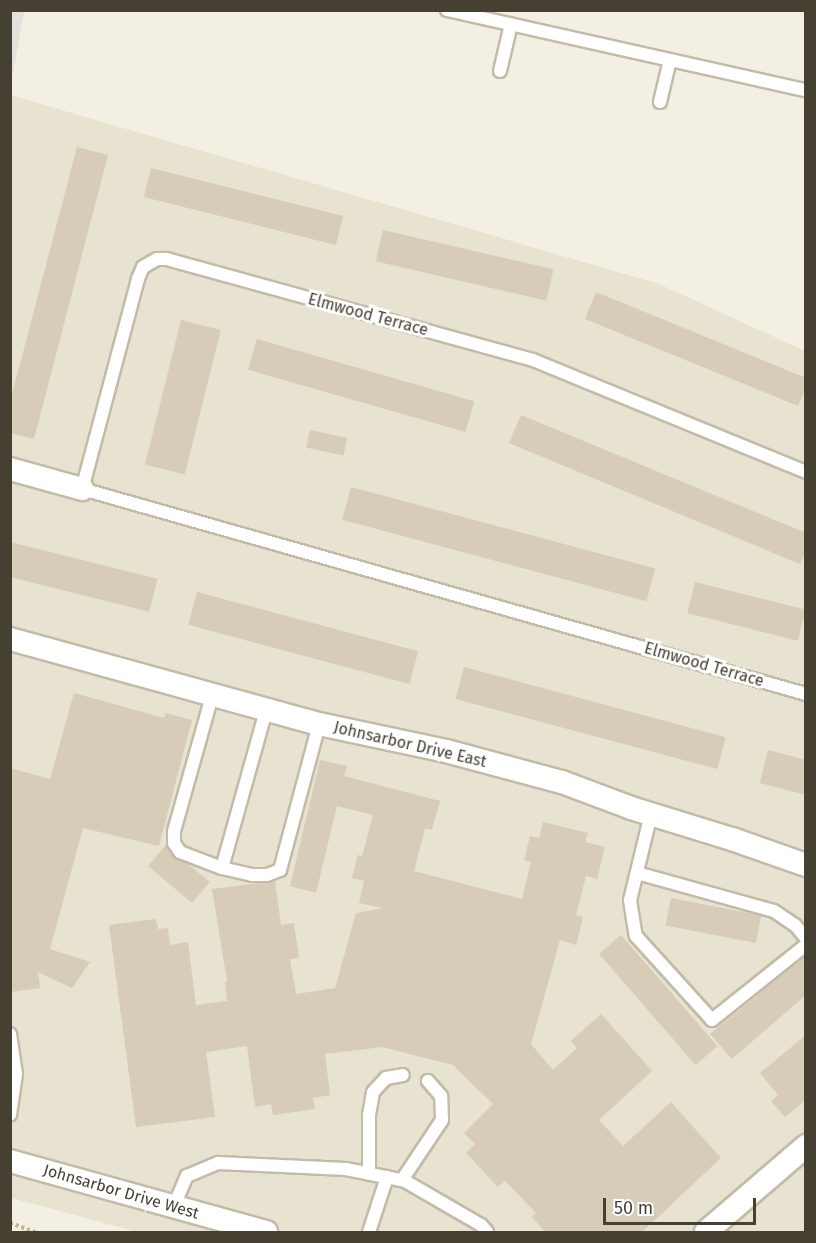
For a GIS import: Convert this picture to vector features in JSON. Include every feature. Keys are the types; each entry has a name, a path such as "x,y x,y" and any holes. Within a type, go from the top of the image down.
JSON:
{"street":[{"name":"Elmwood Terrace","path":"10,469 82,489"},
{"name":"Johnsarbor Drive East","path":"10,639 319,724 446,751 551,779 806,865"},
{"path":"706,1233 806,1146"},
{"name":"Johnsarbor Drive West","path":"10,1161 266,1233"}],"lane":[{"path":"447,10 806,90"},
{"path":"500,71 511,24"},
{"path":"660,102 670,60"},
{"name":"Elmwood Terrace","path":"806,472 532,360 166,259 157,259 143,267 138,279 82,489 806,694"},
{"path":"212,696 174,831 174,843 180,852 222,868 252,875 267,875 280,870 319,724"},
{"path":"222,868 266,710"},
{"path":"651,814 630,900 636,936 712,1020 806,945"},
{"path":"636,873 774,911 795,925 806,938"},
{"path":"10,1034 16,1074 10,1115"},
{"path":"369,1174 369,1115 373,1092 386,1078 403,1075"},
{"path":"402,1180 442,1120 441,1096 428,1081"},
{"path":"174,1206 187,1176 218,1162 346,1169 402,1180 480,1225 487,1233"},
{"path":"369,1233 387,1177"}],"path":[{"path":"10,1223 34,1233"}],"shaded area":[{"path":"10,11 24,11 13,74 10,73"},
{"path":"10,95 659,284 805,351 805,1232 138,1232 11,1198"}],"building":[{"path":"77,147 108,155 34,439 10,433 10,402"},
{"path":"151,168 343,216 336,245 144,197"},
{"path":"383,230 554,269 546,301 376,261"},
{"path":"596,292 806,378 806,387 798,406 585,319"},
{"path":"181,320 221,330 185,474 145,465"},
{"path":"257,339 474,401 465,432 248,370"},
{"path":"521,415 806,533 806,551 800,564 509,443"},
{"path":"310,430 347,438 343,456 306,448"},
{"path":"351,487 655,569 646,601 342,520"},
{"path":"10,542 157,579 149,612 10,577"},
{"path":"695,582 806,610 798,641 687,613"},
{"path":"197,592 418,651 409,684 188,625"},
{"path":"464,667 726,737 717,769 455,699"},
{"path":"74,693 164,718 166,713 192,720 159,846 83,828 50,949 90,962 72,988 38,972 40,988 10,992 10,768 50,779"},
{"path":"768,750 806,760 806,795 760,783"},
{"path":"320,760 347,766 344,776 440,801 432,830 425,828 414,871 522,899 531,862 524,860 530,836 539,838 543,822 588,833 585,842 605,847 597,879 586,876 576,915 583,917 576,945 560,940 531,1044 553,1070 577,1048 571,1041 601,1014 652,1071 599,1120 623,1146 671,1102 721,1158 641,1233 546,1233 532,1217 536,1213 505,1181 498,1187 466,1153 475,1144 464,1133 493,1104 453,1065 382,1047 325,1054 330,1095 313,1098 315,1109 273,1115 271,1104 255,1107 247,1046 206,1052 215,1117 136,1127 109,925 156,919 158,929 168,928 170,945 188,942 196,1005 227,1001 225,982 227,981 212,889 275,881 281,925 294,923 299,958 290,959 296,994 335,988 356,913 383,908 359,903 364,881 352,878 358,855 362,856 373,815 337,806 316,893 290,886"},
{"path":"166,845 174,857 188,864 210,882 192,903 148,866"},
{"path":"671,898 761,916 756,943 666,925"},
{"path":"621,935 717,1046 696,1065 599,954"},
{"path":"806,956 806,995 732,1059 710,1034"},
{"path":"806,1035 806,1100 785,1117 771,1101 778,1095 760,1073"}]}
